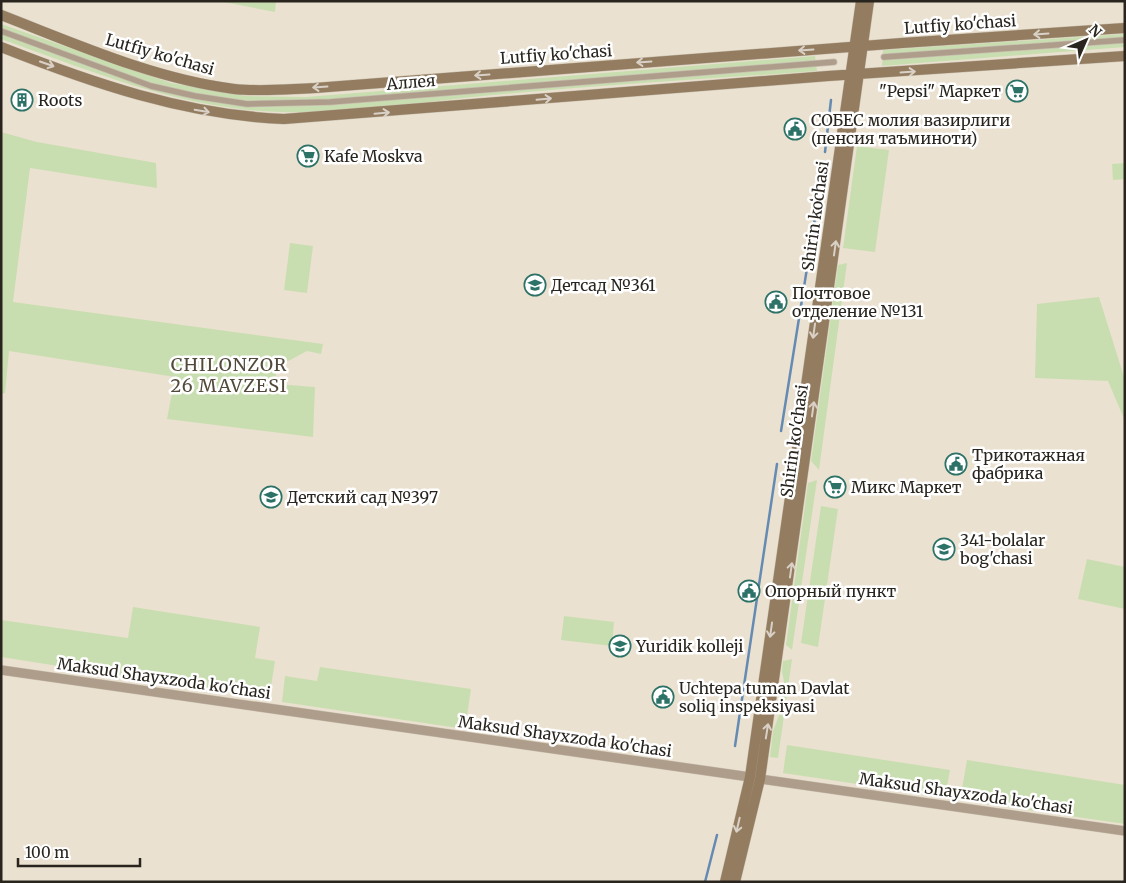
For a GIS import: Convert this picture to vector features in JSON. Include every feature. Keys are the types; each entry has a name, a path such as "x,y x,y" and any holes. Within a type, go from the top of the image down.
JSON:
{"main road":[{"name":"Shirin ko'chasi","path":"859,46 861,1"},
{"name":"Shirin ko'chasi","path":"735,882 780,652 799,470 859,46 869,1"},
{"name":"Lutfiy ko'chasi","path":"1,15 151,70 189,81 236,89 314,88 859,46 1125,28"},
{"path":"1,47 113,87 177,106 236,116 284,119 1125,56"},
{"path":"755,778 768,650 799,470"},
{"path":"768,650 780,652"},
{"name":"Shirin ko'chasi","path":"725,882 755,778"}],"street":[{"name":"Аллея","path":"1,31 151,86 247,104 330,102 834,62"},
{"path":"884,57 1125,40"},
{"name":"Maksud Shayxzoda ko'chasi","path":"1,670 1125,831"}],"green space":[{"path":"219,1 276,1 275,12"},
{"path":"1,24 171,83 246,96 306,97 815,56 817,71 534,91 366,109 271,112 240,109 178,98 119,81 1,39"},
{"path":"1125,34 1125,47 882,66 883,50"},
{"path":"1,132 37,142 156,163 157,188 30,168 13,302 323,344 321,354 307,351 279,366 276,371 276,384 315,387 313,437 167,419 175,377 9,351 5,393 1,394"},
{"path":"857,146 889,150 875,252 843,248"},
{"path":"1125,163 1125,179 1113,180 1112,164"},
{"path":"290,243 313,246 307,293 284,290"},
{"path":"847,263 819,470 811,461 838,265"},
{"path":"1099,297 1125,380 1125,421 1108,381 1035,378 1037,304"},
{"path":"817,480 792,650 786,645 808,483"},
{"path":"821,506 838,509 818,647 801,643"},
{"path":"1087,559 1125,567 1125,609 1078,599"},
{"path":"133,607 260,627 255,658 275,661 269,699 1,657 1,620 128,638"},
{"path":"564,616 614,622 612,646 561,640"},
{"path":"792,659 778,758 770,757 773,731 779,715 784,682 783,661"},
{"path":"320,667 471,689 465,729 282,702 285,676 317,681"},
{"path":"787,745 950,770 945,797 783,773"},
{"path":"967,760 1125,785 1125,824 960,800"}],"waterway":[{"path":"825,152 831,100"},
{"path":"781,431 823,168"},
{"path":"735,746 777,464"},
{"path":"705,882 717,835"}],"place":[{"name":"\"Pepsi\" Маркет","path":"1017,91"},
{"name":"Roots","path":"22,100"},
{"name":"СОБЕС молия вазирлиги (пенсия таъминоти)","path":"795,129"},
{"name":"Kafe Moskva","path":"308,156"},
{"name":"Детсад №361","path":"535,285"},
{"name":"Почтовое отделение №131","path":"776,302"},
{"name":"Трикотажная фабрика","path":"956,464"},
{"name":"Микс Маркет","path":"835,487"},
{"name":"Детский сад №397","path":"271,497"},
{"name":"341-bolalar bog'chasi","path":"944,549"},
{"name":"Опорный пункт","path":"749,591"},
{"name":"Yuridik kolleji","path":"620,646"},
{"name":"Uchtepa tuman Davlat soliq inspeksiyasi","path":"663,697"}],"district":[{"name":"CHILONZOR 26 MAVZESI","path":"229,374"}]}
